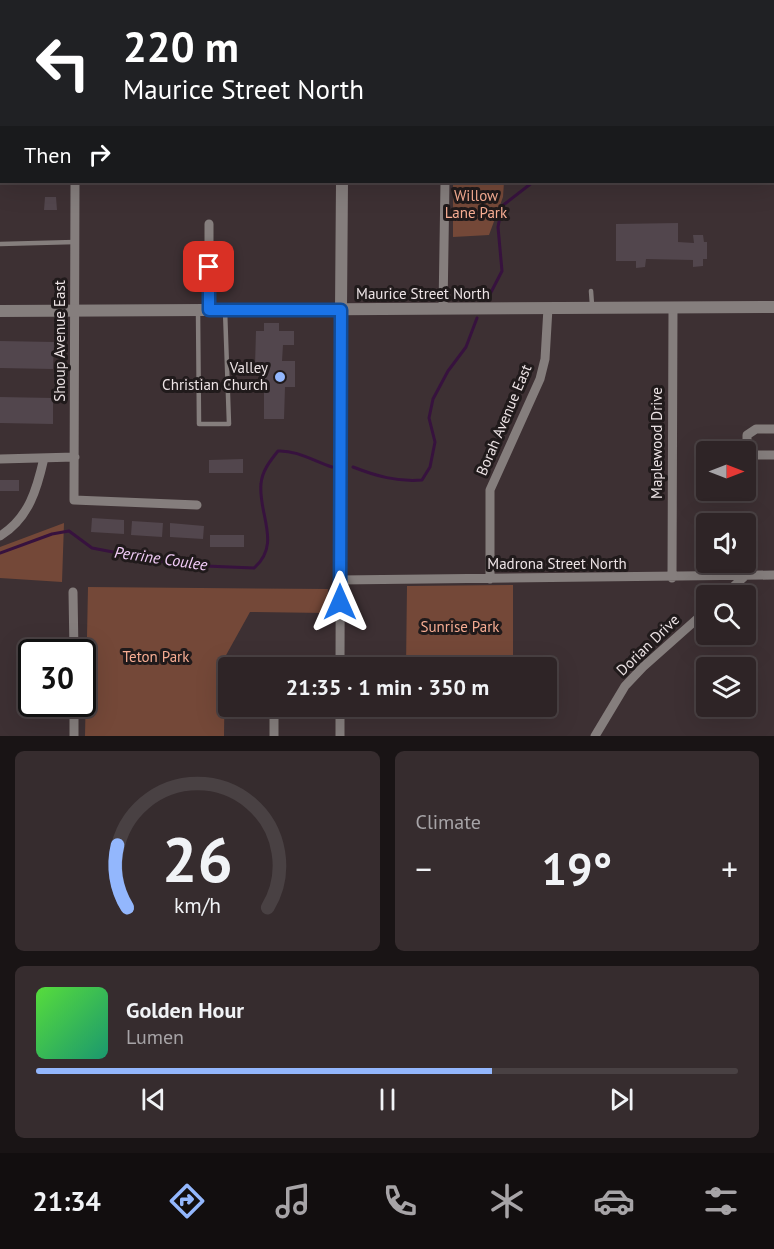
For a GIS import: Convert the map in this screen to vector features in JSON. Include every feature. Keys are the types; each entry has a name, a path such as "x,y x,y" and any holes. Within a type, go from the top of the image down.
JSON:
{"street":[{"name":"Shoup Avenue East","path":"75,183 75,500 197,505"},
{"path":"340,657 342,183"},
{"path":"443,309 445,183"},
{"path":"203,310 209,224"},
{"name":"Maurice Street North","path":"0,311 673,308 725,304 774,307"},
{"name":"Borah Avenue East","path":"489,579 490,490 540,379 545,359 548,308"},
{"name":"Maplewood Drive","path":"672,578 673,308"},
{"path":"774,429 756,429 747,435 747,449 756,455 774,455"},
{"path":"0,536 25,513 37,489 44,458"},
{"path":"0,459 75,458"},
{"name":"Madrona Street North","path":"340,580 672,578 774,575"},
{"path":"735,585 745,576"},
{"path":"73,592 74,639"},
{"name":"Dorian Drive","path":"595,736 625,686 696,620"},
{"path":"74,717 74,736"},
{"path":"274,717 274,736"},
{"path":"340,717 340,736"}],"lane":[{"path":"0,244 75,242"},
{"path":"591,291 592,308"},
{"path":"203,310 198,424 229,424 225,310"}],"green space":[{"name":"Willow Lane Park","path":"453,183 504,183 503,197 489,235 453,237"},
{"path":"64,523 62,582 0,578 0,547"},
{"name":"Sunrise Park","path":"513,585 513,657 406,657 407,586"},
{"name":"Teton Park","path":"88,587 328,589 327,613 250,612 225,657 218,657 218,717 224,717 224,736 85,736 85,717 96,717 96,639 87,639"}],"building":[{"path":"45,197 56,197 57,210 44,210"},
{"path":"678,223 678,242 694,243 693,235 703,235 704,242 707,242 707,259 703,259 703,266 693,267 693,260 646,259 645,267 636,268 636,261 616,261 616,224"},
{"name":"Valley Christian Church","path":"264,323 279,323 279,331 294,331 294,345 283,345 282,361 295,361 295,387 285,387 284,419 264,419 264,366 255,366 256,331 264,331"},
{"path":"0,341 54,342 53,369 0,368"},
{"path":"0,397 53,398 53,424 0,423"},
{"path":"243,459 243,473 209,473 209,460"},
{"path":"0,480 19,480 19,491 0,491"},
{"path":"92,518 124,520 124,534 91,532"},
{"path":"132,521 163,523 162,537 131,535"},
{"path":"170,523 204,526 203,539 170,537"},
{"path":"210,535 244,535 244,547 210,547"}],"waterway":[{"name":"Perrine Coulee","path":"487,300 502,271 498,227 502,206 532,183"},
{"name":"Perrine Coulee","path":"353,467 387,478 422,480 430,467 435,442 429,418 433,399 448,371 466,347 477,318"},
{"name":"Perrine Coulee","path":"0,553 52,534 69,531 92,548 181,565 254,568 262,559 268,539 261,484 269,462 278,451 285,451 332,467"}],"place":[{"name":"Valley Christian Church","path":"280,377"}],"route":[{"path":"209,267 209,310 341,310 340,602"}]}
